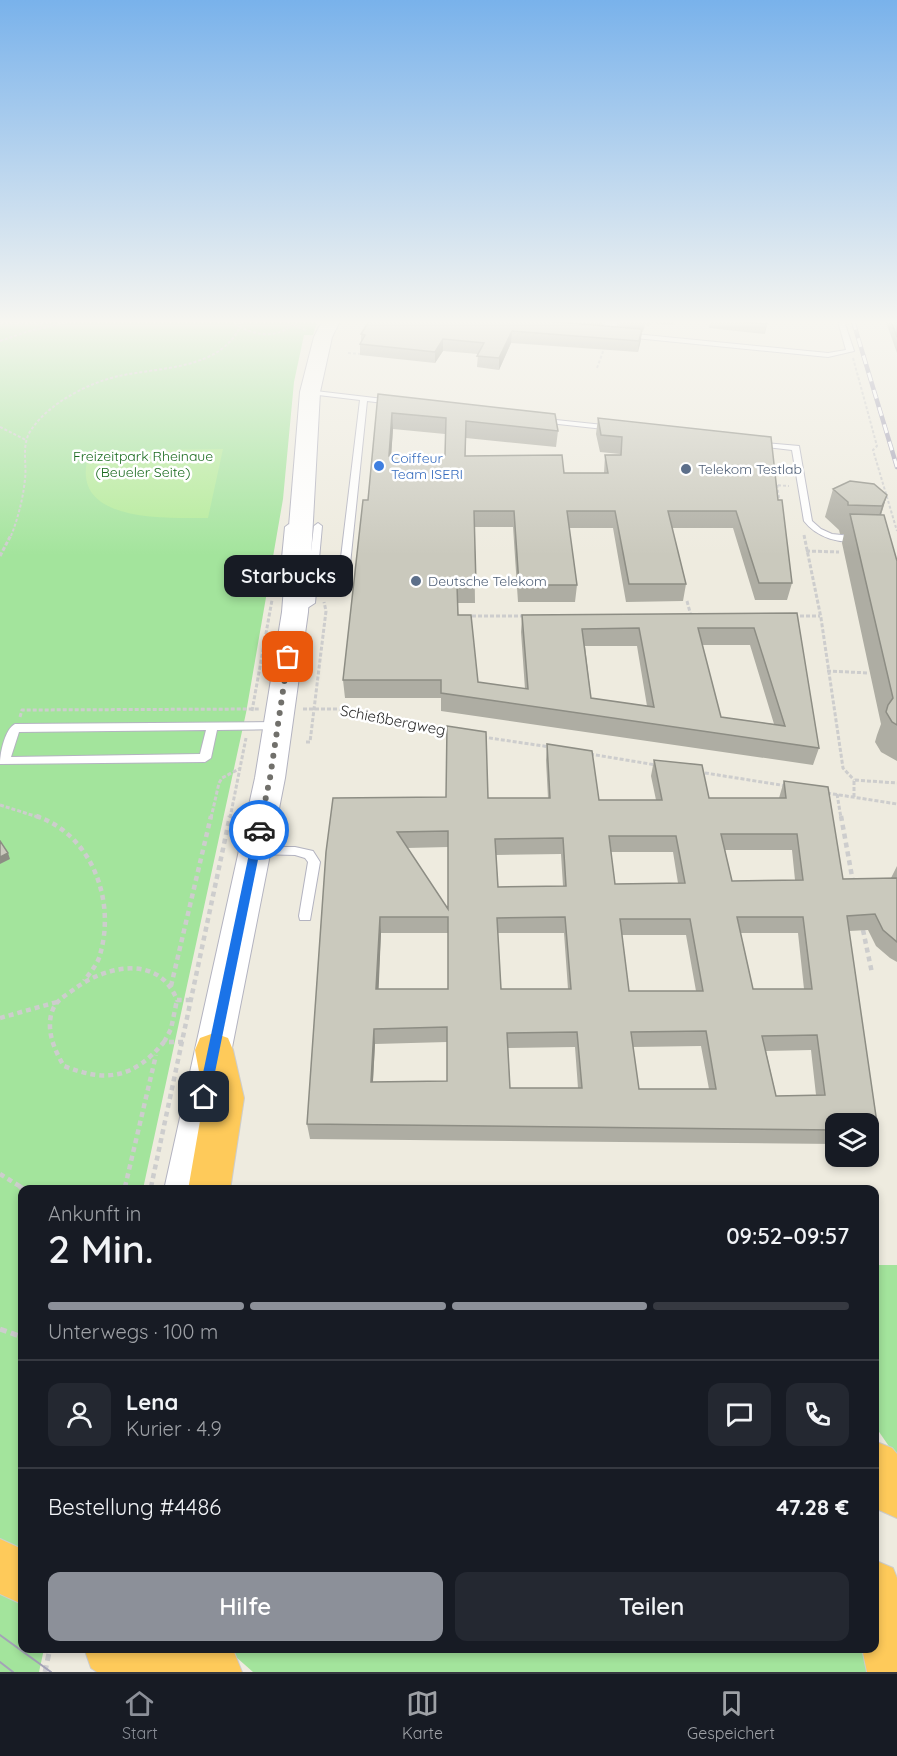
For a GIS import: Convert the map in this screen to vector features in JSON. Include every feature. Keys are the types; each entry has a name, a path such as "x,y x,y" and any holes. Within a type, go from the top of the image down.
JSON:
{"highway":[{"path":"199,1046 224,1098 209,1185"},
{"path":"879,1472 897,1492"},
{"path":"879,1605 894,1672"}],"street":[{"path":"185,1185 199,1046 254,851 278,726 289,608 303,521 310,399"}],"lane":[{"path":"344,574 364,399"},
{"path":"371,399 400,403"},
{"path":"529,418 621,429"},
{"path":"749,443 796,448 808,521 820,534 863,539"},
{"path":"289,608 310,603 318,526"},
{"path":"286,570 289,527"},
{"path":"213,726 205,758 4,761 15,728 213,726 278,726"},
{"path":"254,851 296,851 309,854 314,862 305,916"}],"path":[{"path":"0,556 8,543 18,515 26,470 26,440 38,422 67,399"},
{"path":"864,399 877,446 873,450 897,531"},
{"path":"0,427 26,440"},
{"path":"777,485 780,506 805,506"},
{"path":"808,521 803,527 806,551 820,616 843,768 854,780 854,797"},
{"path":"806,551 843,552"},
{"path":"306,742 310,742 326,611 322,598"},
{"path":"680,616 691,616 687,601"},
{"path":"472,616 530,616"},
{"path":"785,616 820,616"},
{"path":"827,671 869,673"},
{"path":"15,728 22,710 252,709"},
{"name":"Schießbergweg","path":"314,709 344,709 450,731"},
{"path":"152,1185 199,1046 192,1000 233,810 248,726"},
{"path":"473,735 555,748"},
{"path":"589,754 659,765"},
{"path":"171,987 219,783 222,778 239,769"},
{"path":"693,771 793,787"},
{"path":"854,780 897,783"},
{"path":"826,793 897,804"},
{"path":"837,794 854,884"},
{"path":"0,805 56,824 78,842 93,867 98,878 104,910 103,935 98,960 83,982"},
{"path":"863,930 872,973"},
{"path":"0,1018 57,1002 83,982 108,971 142,969 154,973 171,987 177,1000 171,1029 156,1054 125,1185"},
{"path":"177,1000 192,1000"},
{"path":"57,1002 52,1014 51,1029 55,1052 64,1066 99,1077 114,1077 129,1072 156,1054"},
{"path":"164,1042 199,1046"},
{"path":"0,1174 18,1186"},
{"path":"0,1329 18,1336"}],"green space":[{"name":"Freizeitpark Rheinaue (Beueler Seite)","path":"0,399 292,399 283,499 246,713 144,1185 18,1185 18,1653 43,1653 39,1672 0,1672"},
{"path":"223,449 208,518 167,518 122,511 104,504 91,492 86,475 90,451"},
{"path":"879,1265 897,1265 897,1458 879,1432"},
{"path":"232,1653 871,1653 875,1672 253,1672"}],"building":[{"path":"378,399 422,399 555,414 558,431 466,421 465,456 562,455 564,473 608,473 605,455 621,455 622,437 601,435 598,418 771,437 778,500 782,500 792,583 759,583 736,511 668,511 686,584 629,584 615,511 567,511 577,585 519,585 514,511 474,511 476,585 457,585 458,615 471,615 478,682 528,689 522,615 797,613 819,748 441,693 441,680 343,680 363,500 368,500","holes":["392,413 446,418 445,455 389,456","639,628 654,707 591,698 582,629","698,628 754,628 785,726 721,717"]},
{"path":"850,481 874,484 887,495 882,506 848,505 848,502 833,489"},
{"path":"850,514 884,515 897,561 897,725 892,722 886,712 893,698"},
{"path":"447,726 486,732 488,798 550,798 547,744 592,751 599,800 662,800 654,760 702,765 709,798 786,798 784,781 828,787 843,879 897,878 897,942 883,930 875,914 847,916 876,1113 825,1113 825,1130 307,1124 326,852 333,798 446,797","holes":["448,831 448,909 397,832","721,834 797,834 803,880 732,881","609,836 676,836 685,883 615,884","563,838 566,886 498,887 495,839","380,917 448,917 448,989 376,989","565,917 571,989 501,989 497,918","737,917 803,917 812,989 753,989","620,919 690,919 703,991 629,991","447,1027 447,1081 371,1082 374,1029","706,1031 716,1089 639,1089 631,1032","577,1032 582,1088 510,1088 507,1033","817,1035 825,1095 776,1096 762,1036"]},
{"path":"0,841 8,853 0,857"}],"tram line":[{"path":"0,1635 18,1648"},
{"path":"25,1653 51,1672"},
{"path":"0,1662 13,1672"}],"railway":[{"path":"877,399 897,467"}],"way so far":[{"path":"259,830 270,778 288,657"}],"place":[{"name":"Coiffeur Team ISERI","path":"379,466"},
{"name":"Telekom Testlab","path":"686,469"},
{"name":"Deutsche Telekom","path":"416,581"},
{"name":"Starbucks","path":"288,657"}],"route":[{"path":"204,1097 259,830"}]}
